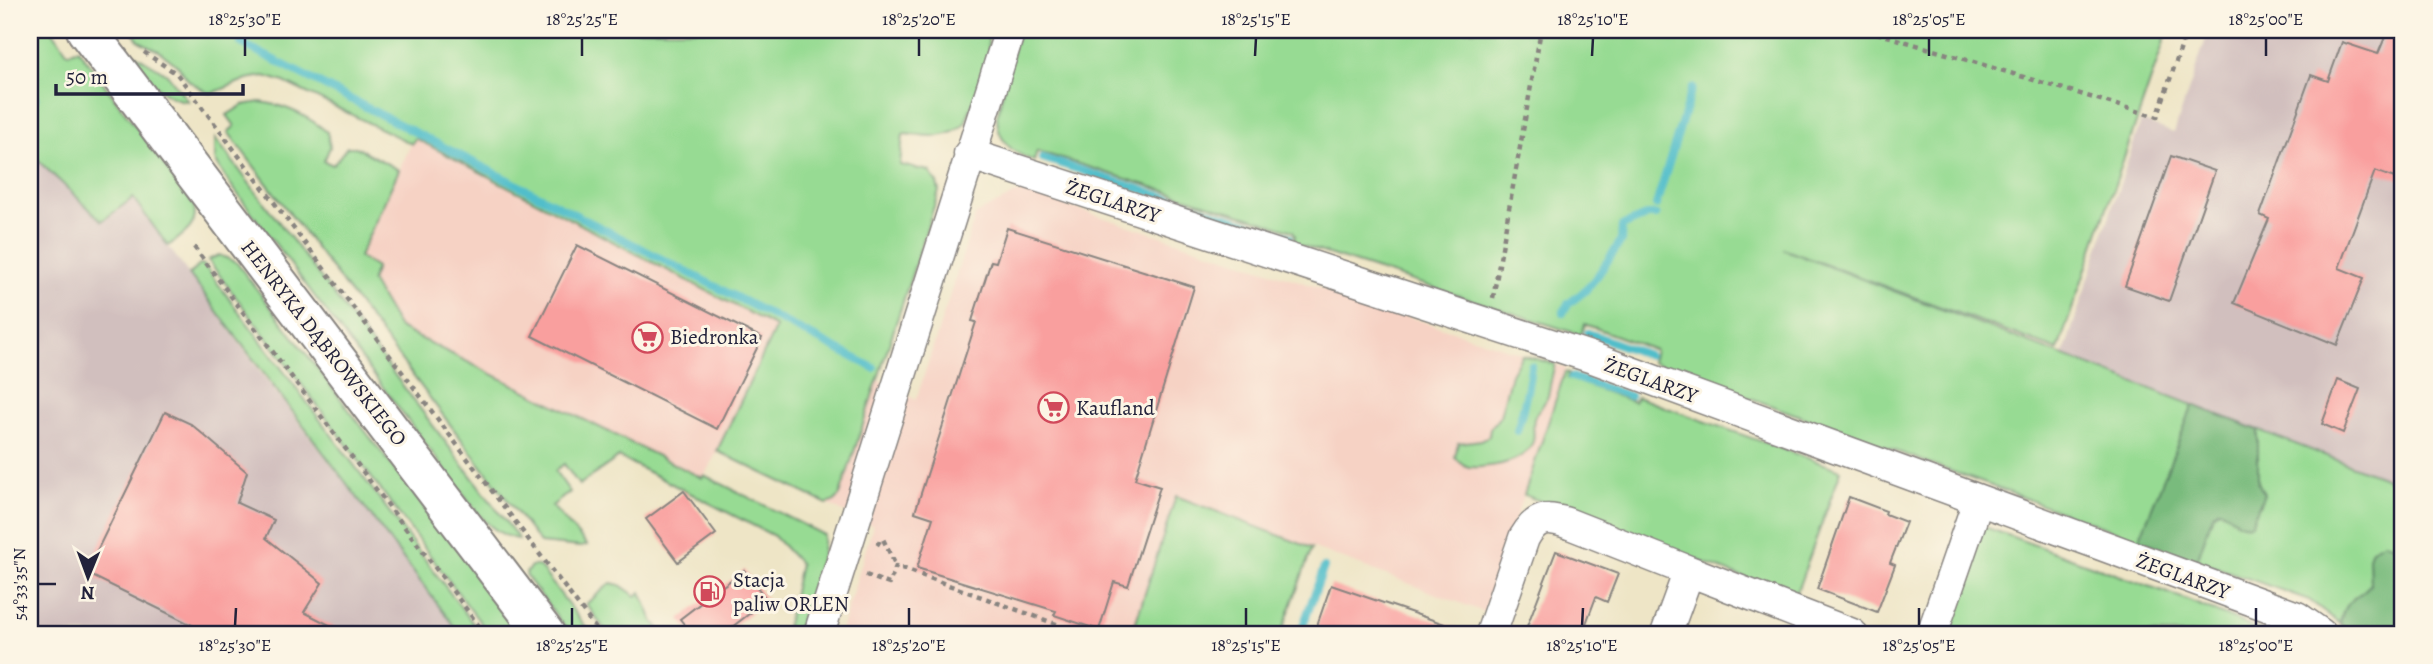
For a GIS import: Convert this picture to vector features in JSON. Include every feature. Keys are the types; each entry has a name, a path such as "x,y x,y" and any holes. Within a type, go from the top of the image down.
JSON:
{"main road":[{"name":"HENRYKA DĄBROWSKIEGO","path":"94,41 545,634"}],"street":[{"path":"819,634 1010,30"},
{"name":"ŻEGLARZY","path":"970,154 1593,358 2297,617 2321,634"},
{"path":"1932,634 1978,500"},
{"path":"1490,634 1524,538 1531,525 1542,519 1567,523 1852,634"},
{"path":"1666,634 1689,571"}],"path":[{"path":"1489,323 1541,30"},
{"path":"1867,30 2157,117 2187,30"},
{"path":"143,51 177,74 600,634"},
{"path":"194,247 485,634"},
{"path":"869,562 865,575 889,584 895,566 883,539 881,538 875,550"},
{"path":"895,566 1059,625"}],"shaded area":[{"path":"2209,30 2403,30 2403,485 2063,356 2141,121 2174,133"},
{"name":"Kaufland","path":"414,138 916,400 976,214 1022,191 1566,368 1484,612 1177,496 1132,634 840,634 873,526 717,452 703,478 399,328 359,257"},
{"path":"30,153 101,221 133,198 261,373 460,634 30,634"}],"green space":[{"path":"38,30 52,30 68,53 78,49 193,204 193,224 168,246 133,198 102,221 30,153 30,36"},
{"path":"131,30 986,30 988,53 983,77 965,123 944,135 903,134 900,165 929,171 939,191 840,495 827,504 717,451 776,327 415,138 412,144 284,82 264,76 247,79 213,93 207,92 189,81 178,66 159,51 139,41"},
{"path":"1018,30 2168,30 2058,350 1783,249 2403,485 2403,634 2354,634 2309,600 1652,362 1655,350 1585,324 1581,335 1294,243 1293,231 1037,151 1034,161 1026,158 1007,145 1000,132 997,116"},
{"path":"128,50 167,74 188,101 160,90"},
{"path":"260,102 296,112 327,132 330,147 324,161 333,165 347,147 356,147 399,170 359,257 376,268 371,281 399,328 702,478 704,475 824,535 822,554 796,634 785,634 800,564 774,536 619,457 579,485 564,464 555,471 570,492 552,506 587,545 581,547 540,543 228,132 235,126 227,115 243,105"},
{"path":"215,138 519,539 497,531 469,502 225,177 215,160"},
{"path":"219,255 236,262 503,606 518,634 489,634 208,260"},
{"path":"201,264 481,634 460,634 189,274"},
{"path":"1522,355 1555,364 1548,396 1534,419 1531,447 1508,462 1478,467 1466,466 1455,457 1458,443 1481,440 1489,436 1490,429 1500,416 1511,374"},
{"path":"1565,372 1569,373 1568,378 1634,402 1637,397 1841,470 1795,597 1524,495"},
{"path":"2193,405 2258,430 2258,482 2264,494 2251,524 2241,524 2219,509 2213,514 2197,561 2139,540"},
{"path":"1176,496 1312,548 1281,634 1132,634"},
{"path":"1982,526 2182,598 2270,634 1943,634"},
{"path":"2384,542 2403,549 2403,634 2354,634 2340,624 2342,615 2347,604 2370,585 2369,557 2372,549"},
{"path":"531,566 539,566 591,634 570,634 527,577 526,573"},
{"path":"611,583 620,585 636,596 641,592 653,621 664,634 608,634 586,604"}],"building":[{"path":"2388,30 2403,30 2403,181 2375,171 2339,268 2364,278 2337,345 2234,303 2269,219 2260,215 2311,75 2328,81 2342,42 2378,54"},
{"path":"2171,156 2215,171 2169,301 2125,286"},
{"name":"Kaufland","path":"1007,228 1194,287 1135,479 1160,487 1128,586 1114,582 1099,630 1054,615 1056,611 917,568 933,518 915,512 976,322 972,321 991,261 996,262"},
{"name":"Biedronka","path":"577,245 762,338 717,429 532,336"},
{"path":"2338,380 2360,389 2343,433 2322,424"},
{"path":"165,412 191,424 247,472 237,503 274,520 266,538 322,583 304,612 347,634 210,634 86,573"},
{"path":"684,491 716,534 678,562 646,519"},
{"path":"1849,497 1906,522 1890,563 1895,565 1877,612 1817,589"},
{"path":"1556,551 1618,574 1607,602 1596,597 1582,634 1524,634"},
{"path":"744,570 767,600 723,634 692,634 680,619"},
{"path":"1331,585 1465,631 1465,634 1314,634"}],"waterway":[{"path":"241,43 874,368"},
{"path":"1656,205 1692,88"},
{"path":"30,97 35,98"},
{"path":"1042,158 1289,237"},
{"path":"1563,313 1568,304 1585,291 1598,275 1621,241 1622,226 1648,215 1656,215"},
{"path":"1588,333 1648,355"},
{"path":"1517,431 1531,366"},
{"path":"1572,377 1630,396"},
{"path":"1300,634 1324,567"}],"place":[{"name":"Biedronka","path":"647,337"},
{"name":"Kaufland","path":"1053,408"},
{"name":"Stacja paliw ORLEN","path":"710,592"}]}
